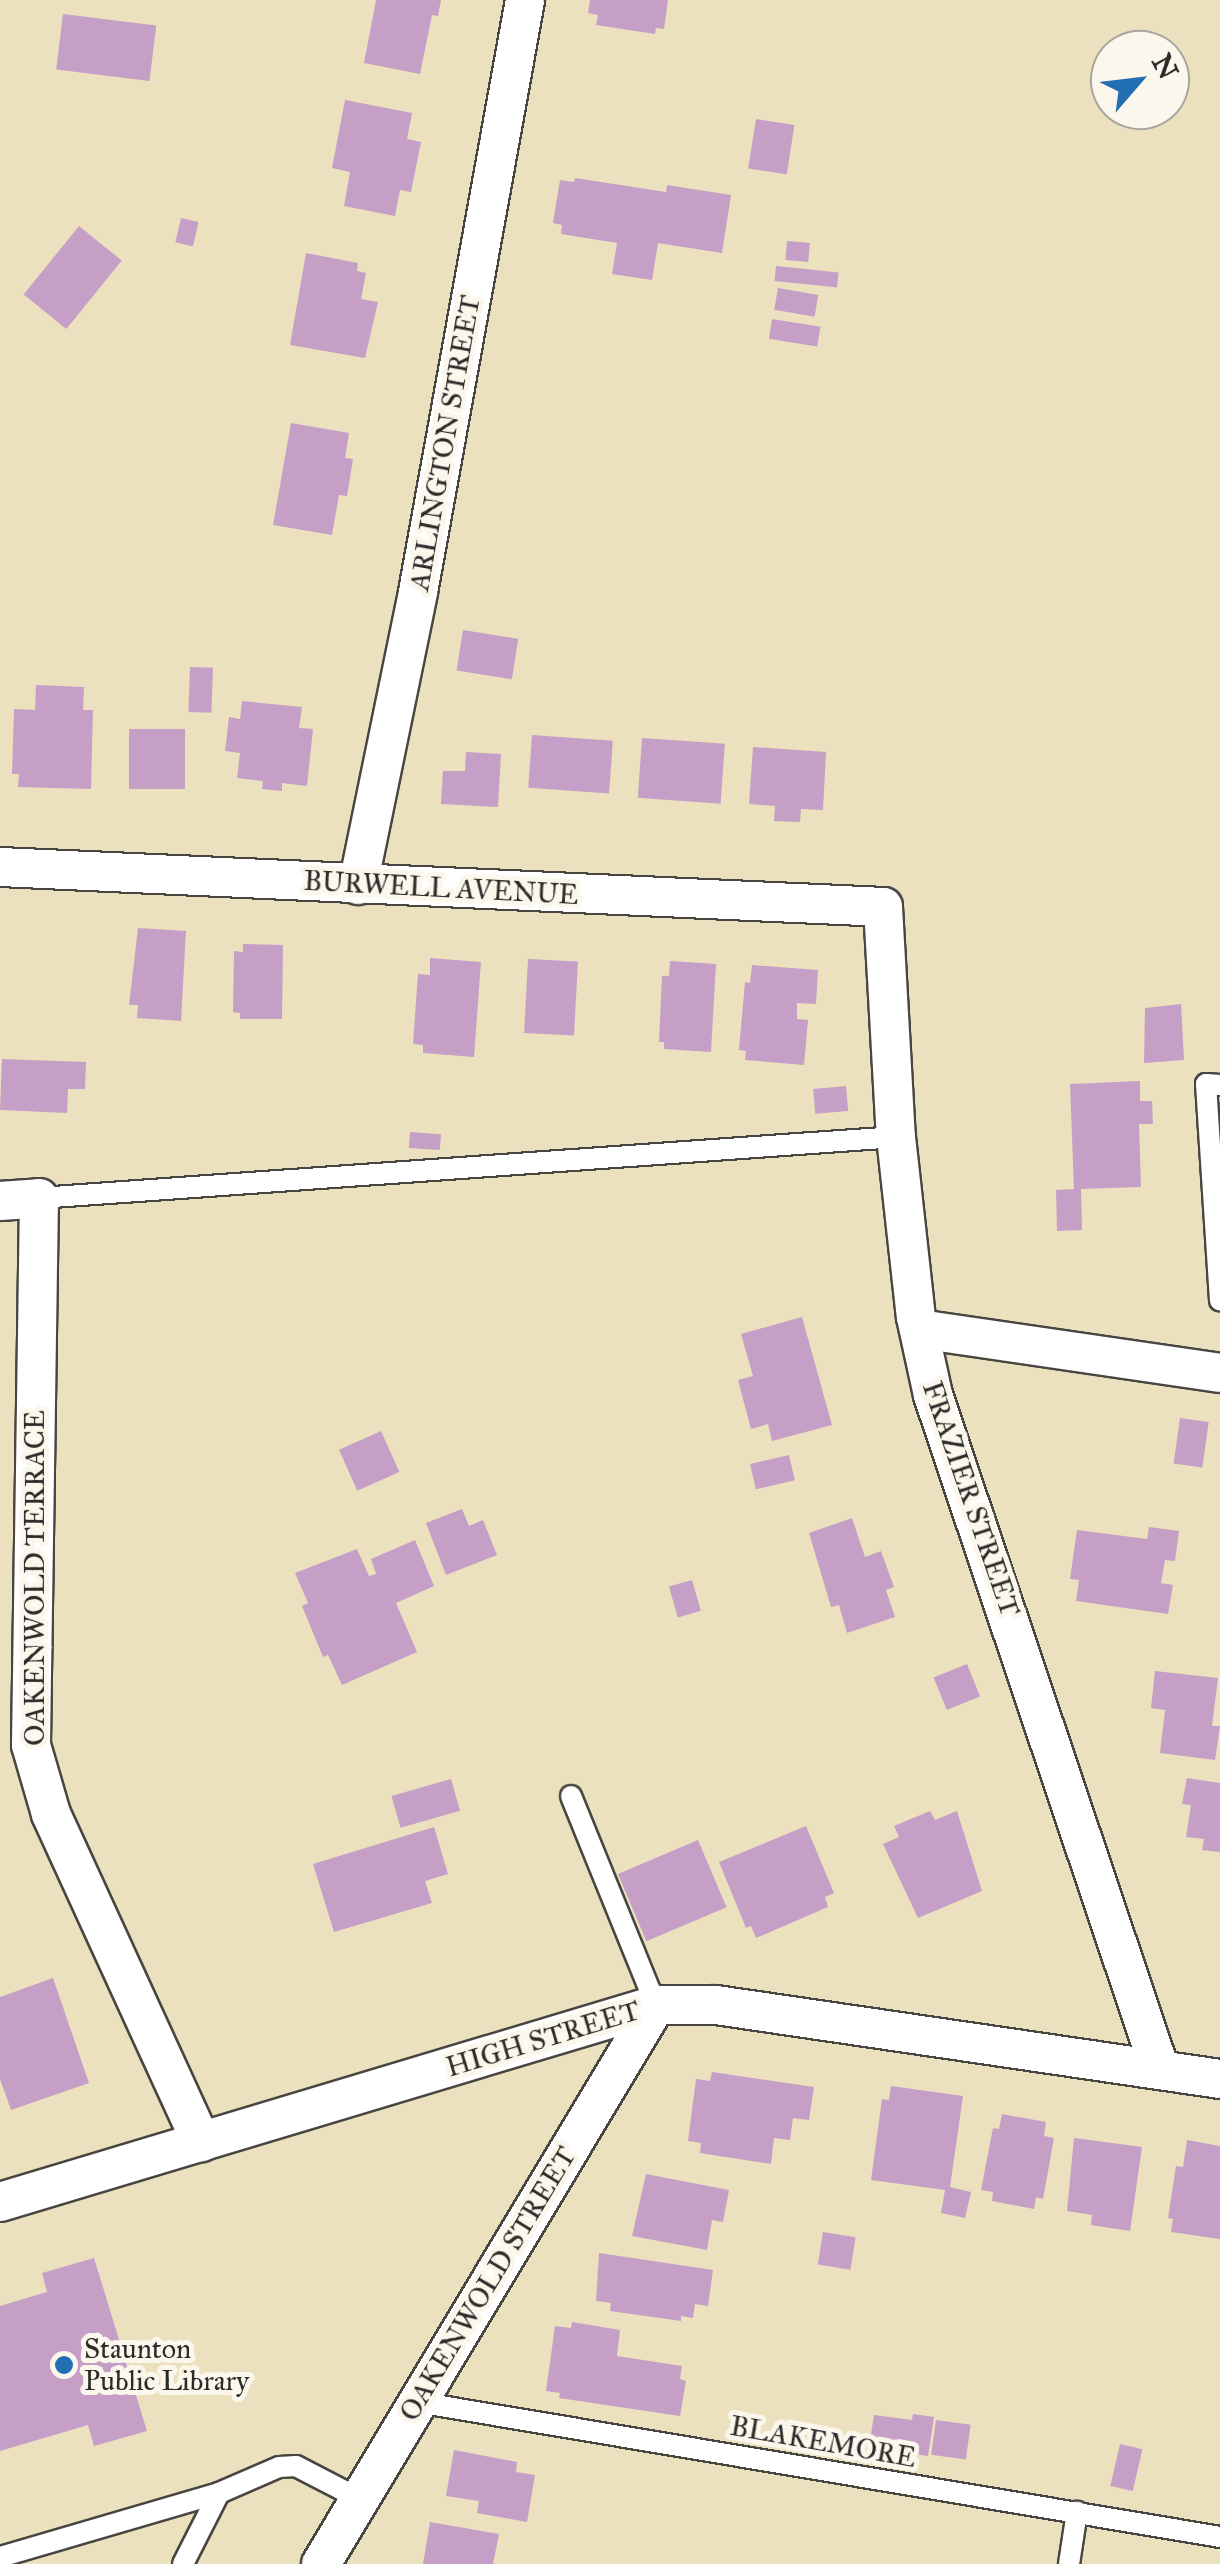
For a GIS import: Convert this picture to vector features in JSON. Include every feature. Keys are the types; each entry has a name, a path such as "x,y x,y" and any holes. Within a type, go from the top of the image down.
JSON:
{"street":[{"name":"ARLINGTON STREET","path":"358,885 418,592 525,0"},
{"name":"BURWELL AVENUE","path":"0,866 883,907"},
{"name":"FRAZIER STREET","path":"883,907 896,1138 919,1329 933,1395 1160,2070"},
{"path":"0,1202 39,1198"},
{"name":"OAKENWOLD TERRACE","path":"39,1198 31,1745 52,1814 201,2142"},
{"path":"919,1329 1220,1372"},
{"name":"HIGH STREET","path":"0,2202 656,2005 716,2004 1220,2079"},
{"name":"OAKENWOLD STREET","path":"321,2564 656,2005"}],"lane":[{"path":"1220,1085 1206,1084 1220,1301"},
{"path":"39,1198 896,1138"},
{"path":"571,1796 656,2005"},
{"name":"BLAKEMORE","path":"418,2402 1220,2536"},
{"path":"0,2556 219,2493 279,2467 296,2466 360,2499"},
{"path":"183,2564 219,2493"},
{"path":"1070,2564 1076,2512"}],"building":[{"path":"376,0 441,0 438,16 432,15 420,74 364,63"},
{"path":"590,0 668,0 664,29 656,28 655,34 596,25 598,15 588,13"},
{"path":"63,14 156,25 149,81 56,70"},
{"path":"345,100 412,113 407,139 421,142 411,192 400,190 395,216 344,206 350,172 332,168"},
{"path":"756,119 795,125 787,174 748,168"},
{"path":"575,178 666,192 667,185 731,195 722,253 658,243 652,280 612,274 617,243 561,234 562,225 553,223 560,180 574,182"},
{"path":"181,218 199,222 193,246 175,242"},
{"path":"79,226 122,261 66,329 24,294"},
{"path":"787,241 810,243 808,262 785,260"},
{"path":"306,253 358,263 357,271 366,273 361,299 378,302 365,358 290,345"},
{"path":"776,266 839,273 837,288 774,281"},
{"path":"778,288 818,295 815,317 774,310"},
{"path":"772,319 820,327 817,346 769,339"},
{"path":"291,423 349,433 345,458 353,459 347,496 339,495 332,535 273,525"},
{"path":"463,630 518,639 512,679 457,670"},
{"path":"190,667 213,668 211,713 188,712"},
{"path":"36,685 84,687 83,710 93,710 91,789 18,787 19,774 12,774 14,709 35,710"},
{"path":"242,701 302,707 299,728 313,729 307,786 282,783 282,791 262,789 263,781 237,778 240,753 225,751 229,717 240,719"},
{"path":"129,729 185,729 185,789 129,789"},
{"path":"532,735 613,741 609,794 528,788"},
{"path":"642,738 725,744 721,804 638,798"},
{"path":"753,747 826,752 823,810 801,809 800,822 774,821 775,806 749,804"},
{"path":"466,752 501,754 498,807 441,804 443,771 465,771"},
{"path":"138,928 186,931 181,1021 137,1018 138,1005 129,1005"},
{"path":"243,944 283,945 282,1019 240,1019 240,1013 233,1012 234,951 243,952"},
{"path":"430,958 481,962 474,1057 423,1053 423,1045 413,1044 418,974 430,975"},
{"path":"528,959 578,962 574,1036 524,1033"},
{"path":"670,961 716,964 711,1052 664,1049 664,1042 659,1042 662,976 669,976"},
{"path":"752,965 818,970 816,1004 797,1003 797,1019 808,1020 804,1065 745,1060 746,1051 739,1050 745,982 750,983"},
{"path":"1181,1004 1184,1060 1144,1063 1145,1008"},
{"path":"2,1059 86,1062 85,1089 68,1089 67,1113 0,1110"},
{"path":"1140,1081 1140,1101 1152,1101 1153,1124 1139,1124 1141,1187 1081,1189 1082,1230 1057,1231 1056,1190 1074,1189 1070,1084"},
{"path":"846,1086 848,1111 815,1114 813,1089"},
{"path":"410,1132 441,1134 440,1150 409,1148"},
{"path":"802,1317 832,1425 772,1441 768,1424 751,1429 738,1380 753,1376 741,1334"},
{"path":"1180,1418 1209,1422 1202,1468 1174,1464"},
{"path":"381,1431 399,1472 357,1491 339,1450"},
{"path":"789,1455 795,1480 756,1489 750,1464"},
{"path":"462,1509 469,1526 483,1520 497,1555 446,1575 426,1523"},
{"path":"852,1518 865,1557 881,1551 894,1587 886,1590 895,1617 847,1633 839,1605 831,1607 809,1533"},
{"path":"1149,1527 1179,1531 1175,1561 1165,1560 1161,1583 1173,1585 1168,1614 1076,1601 1079,1580 1070,1579 1077,1530 1147,1539"},
{"path":"415,1540 434,1586 396,1603 417,1652 342,1685 328,1655 323,1657 302,1606 308,1603 295,1573 357,1549 369,1576 376,1574 371,1559"},
{"path":"692,1580 701,1611 678,1617 669,1587"},
{"path":"967,1664 980,1696 947,1710 934,1677"},
{"path":"1155,1671 1218,1678 1212,1726 1220,1726 1215,1760 1160,1753 1165,1710 1151,1708"},
{"path":"1187,1778 1220,1783 1220,1852 1202,1850 1204,1839 1186,1837 1191,1805 1182,1804"},
{"path":"451,1779 460,1811 400,1828 391,1796"},
{"path":"930,1811 935,1820 957,1811 982,1891 918,1918 883,1844 899,1837 894,1826"},
{"path":"806,1826 834,1893 825,1897 828,1907 756,1938 751,1926 746,1928 719,1862"},
{"path":"434,1827 448,1874 425,1881 432,1903 334,1932 313,1864"},
{"path":"698,1840 727,1907 646,1941 618,1874"},
{"path":"53,1978 89,2083 11,2110 0,2079 0,1997"},
{"path":"712,2072 814,2087 809,2120 793,2118 790,2140 774,2138 771,2164 700,2153 701,2143 688,2141 696,2079 710,2081"},
{"path":"891,2086 963,2096 950,2187 971,2192 965,2218 941,2213 945,2190 871,2180 882,2099 889,2100"},
{"path":"1002,2114 1046,2122 1044,2136 1054,2138 1043,2199 1036,2197 1034,2209 992,2201 993,2192 981,2190 993,2128 999,2129"},
{"path":"1074,2138 1142,2147 1130,2231 1091,2225 1092,2215 1067,2211"},
{"path":"1187,2140 1220,2146 1220,2239 1171,2232 1173,2219 1168,2218 1176,2166 1183,2167"},
{"path":"646,2174 729,2190 723,2222 712,2220 707,2250 632,2236"},
{"path":"823,2232 856,2237 850,2270 818,2265"},
{"path":"599,2253 713,2270 708,2306 695,2304 693,2318 681,2316 681,2321 610,2311 611,2303 596,2301"},
{"name":"Staunton Public Library","path":"94,2258 147,2431 94,2446 88,2425 0,2451 0,2306 47,2292 42,2273"},
{"path":"572,2322 620,2330 617,2356 682,2366 680,2379 686,2381 680,2416 559,2398 560,2393 546,2391 555,2326 571,2328"},
{"path":"913,2414 934,2417 928,2456 869,2447 874,2415 912,2420"},
{"path":"936,2420 971,2425 966,2460 931,2455"},
{"path":"1120,2444 1142,2449 1133,2491 1110,2486"},
{"path":"454,2450 517,2462 516,2472 535,2475 527,2522 477,2513 479,2501 446,2496"},
{"path":"430,2522 499,2534 493,2564 423,2564"}],"place":[{"name":"Staunton Public Library","path":"64,2365"}]}
